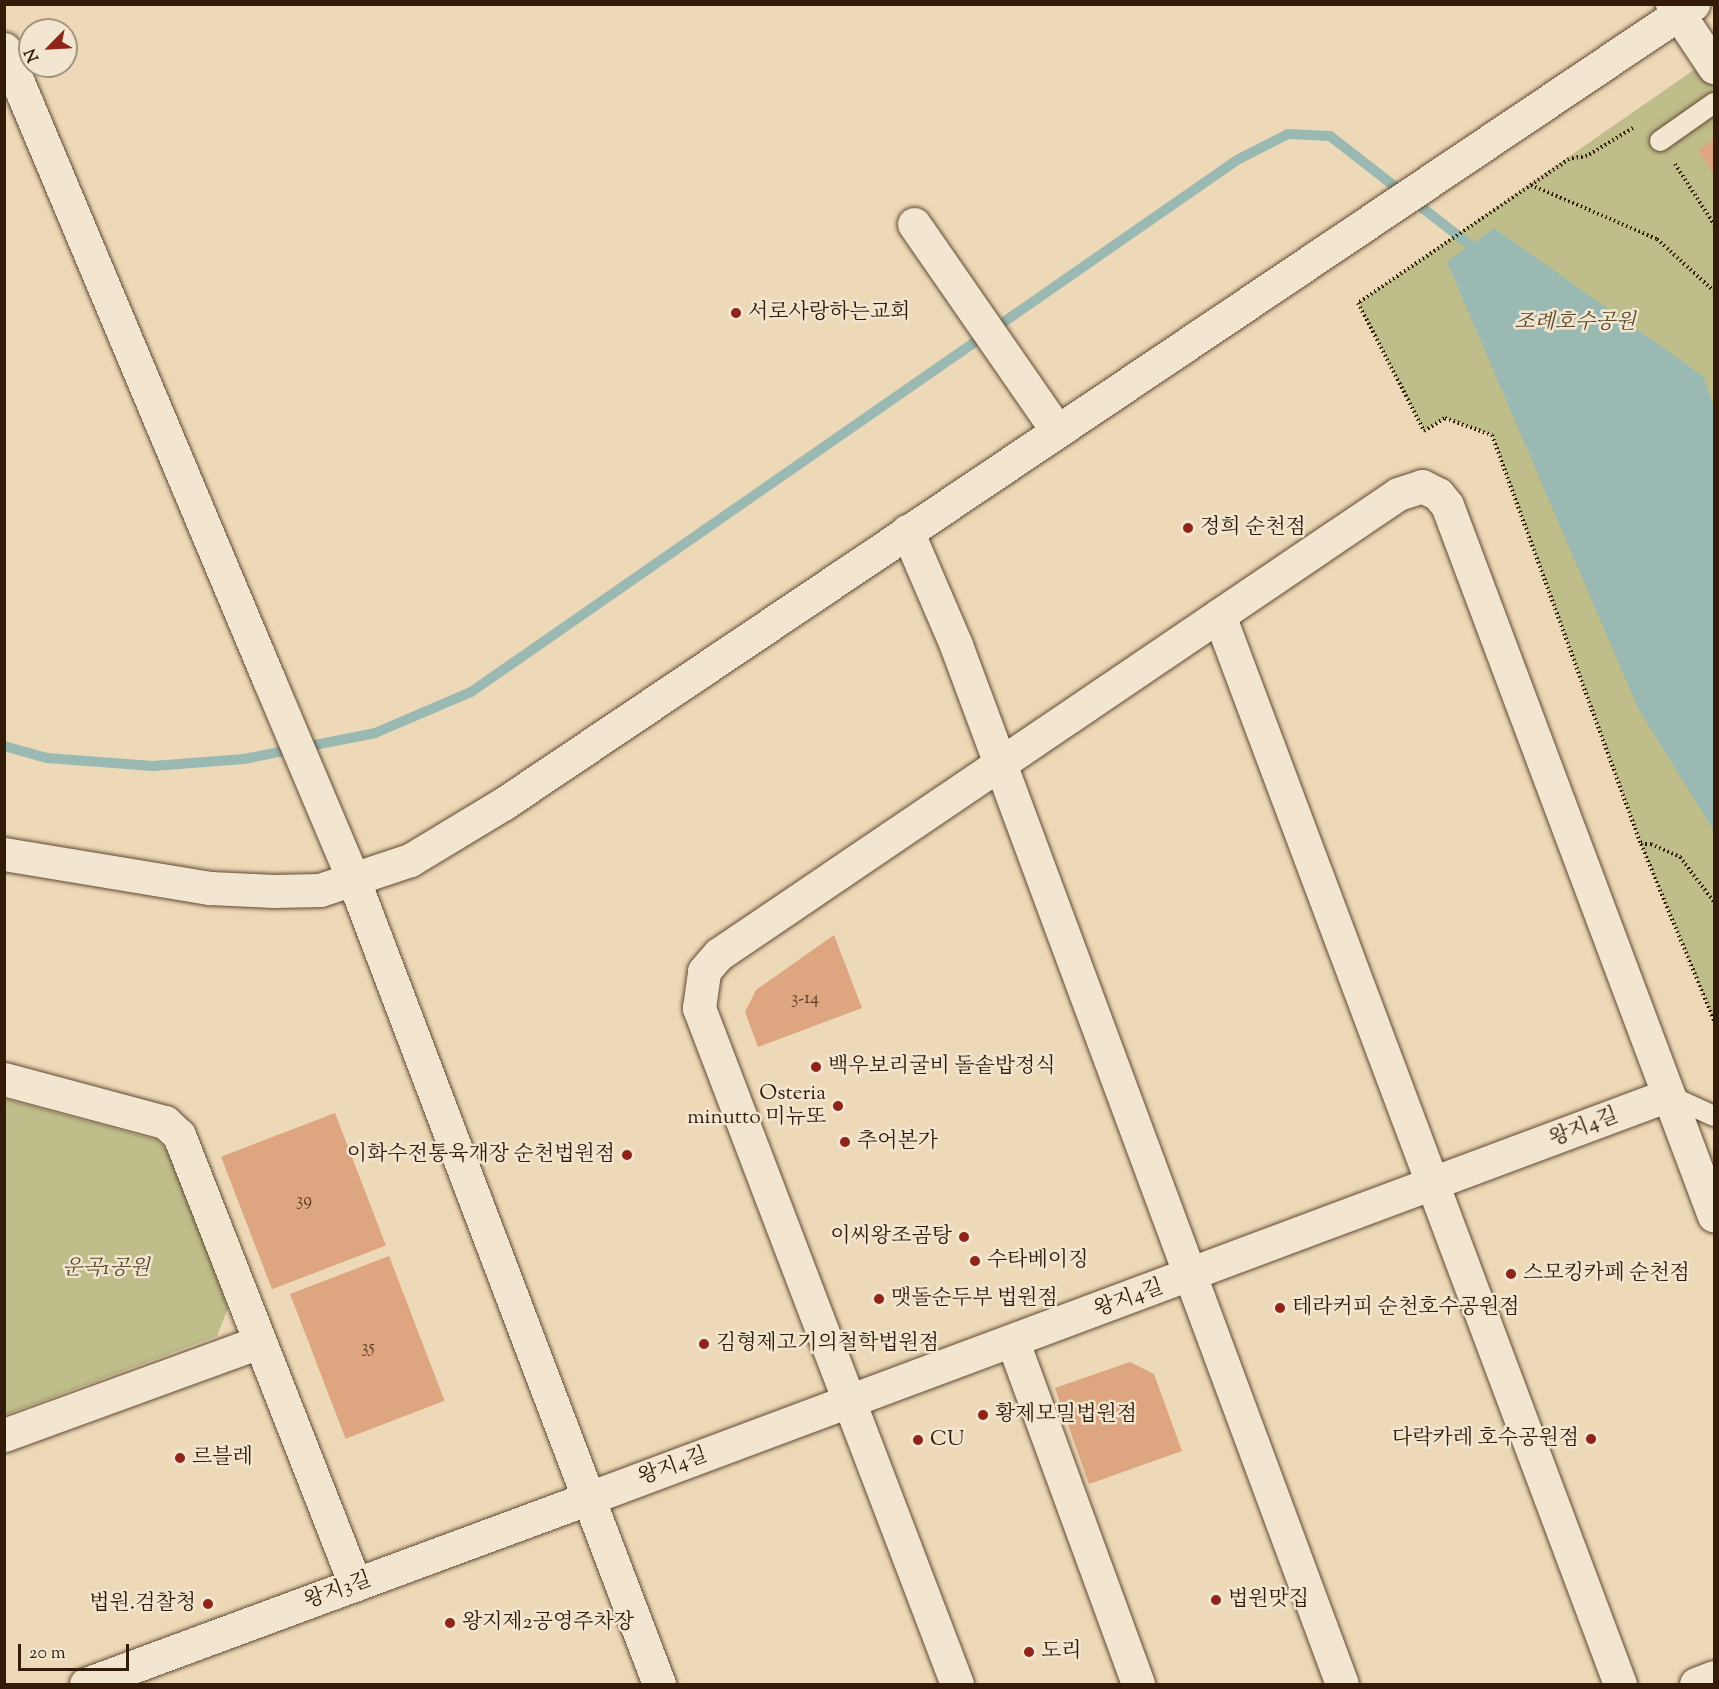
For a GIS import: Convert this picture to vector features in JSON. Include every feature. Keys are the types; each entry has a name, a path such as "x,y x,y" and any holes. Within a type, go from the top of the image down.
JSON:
{"street":[{"path":"4,854 210,888 320,890 354,881 410,860 460,832 1056,429 1442,172 1681,8 1714,67"},
{"path":"4,49 354,881 659,1684"},
{"path":"914,224 1056,429"},
{"path":"957,1684 851,1401 699,1008 700,986 704,971 718,954 1398,494 1422,486 1438,494 1447,505 1578,846 1714,1216"},
{"path":"907,531 956,645 1342,1684"},
{"path":"1219,615 1620,1684"},
{"path":"4,1079 165,1122 179,1135 355,1585"},
{"name":"왕지4길","path":"589,1498 1434,1185 1668,1095"},
{"path":"4,1435 260,1342"},
{"path":"1013,1342 1138,1684"},
{"name":"왕지3길","path":"86,1684 589,1498"},
{"path":"1696,1684 1714,1677"}],"lane":[{"path":"1660,141 1714,104"},
{"path":"1668,1095 1714,1116"}],"path":[{"path":"1714,224 1646,121 1587,156 1569,159 1358,303 1424,431 1445,418 1492,435 1641,844 1714,1020"},
{"path":"1530,185 1657,239 1714,291"},
{"path":"1641,844 1652,844 1680,857 1714,902"}],"green space":[{"name":"조례호수공원","path":"1714,56 1714,1020 1641,844 1492,435 1446,418 1424,431 1358,303"},
{"name":"운곡1공원","path":"5,1099 157,1140 172,1156 228,1308 217,1336 5,1415"}],"water":[{"path":"1494,228 1703,376 1714,406 1714,831 1638,708 1447,262"}],"building":[{"path":"1714,139 1714,175 1698,150"},
{"path":"834,935 862,1008 758,1047 745,1012 756,990"},
{"path":"335,1113 386,1246 272,1289 221,1157"},
{"path":"389,1256 445,1401 346,1439 290,1294"},
{"path":"1130,1362 1154,1374 1182,1451 1089,1484 1055,1388"}],"waterway":[{"path":"4,746 47,758 153,766 244,759 375,733 471,692 1237,160 1288,134 1330,136 1470,245"}],"place":[{"name":"서로사랑하는교회","path":"736,313"},
{"name":"정희 순천점","path":"1188,528"},
{"name":"백우보리굴비 돌솥밥정식","path":"816,1067"},
{"name":"Osteria minutto 미뉴또","path":"838,1106"},
{"name":"추어본가","path":"845,1142"},
{"name":"이화수전통육개장 순천법원점","path":"627,1155"},
{"name":"이씨왕조곰탕","path":"964,1237"},
{"name":"수타베이징","path":"975,1261"},
{"name":"스모킹카페 순천점","path":"1511,1274"},
{"name":"맷돌순두부 법원점","path":"879,1299"},
{"name":"테라커피 순천호수공원점","path":"1280,1308"},
{"name":"김형제고기의철학법원점","path":"704,1344"},
{"name":"황제모밀법원점","path":"983,1415"},
{"name":"다락카레 호수공원점","path":"1591,1439"},
{"name":"CU","path":"918,1440"},
{"name":"르블레","path":"180,1458"},
{"name":"법원맛집","path":"1216,1600"},
{"name":"법원.검찰청","path":"208,1604"},
{"name":"왕지제2공영주차장","path":"450,1623"},
{"name":"도리","path":"1029,1652"}]}
